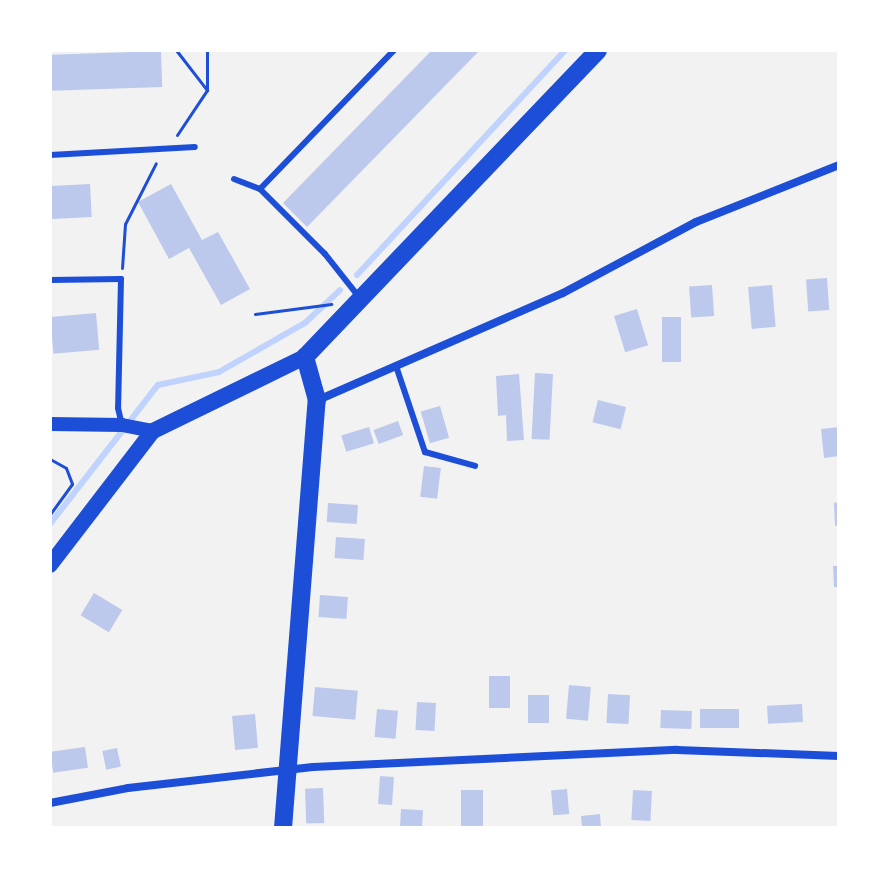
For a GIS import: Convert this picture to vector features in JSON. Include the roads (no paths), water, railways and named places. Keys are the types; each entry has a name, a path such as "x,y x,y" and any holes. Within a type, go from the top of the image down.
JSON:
{"main road":[{"path":"50,565 153,431 305,357 598,50"},
{"path":"283,828 317,400 305,357"}],"street":[{"path":"317,400 563,293 696,222 839,165"},
{"path":"50,424 122,425 153,431"},
{"path":"50,803 128,788 288,771 677,750 839,756"}],"lane":[{"path":"260,189 394,50"},
{"path":"50,155 195,147"},
{"path":"234,179 260,189 325,254 361,300"},
{"path":"50,280 121,279 118,408 122,425"},
{"path":"396,366 425,452 475,466"}],"waterway":[{"path":"357,275 565,50"},
{"path":"50,524 158,385 219,372 305,323 340,290"}]}
